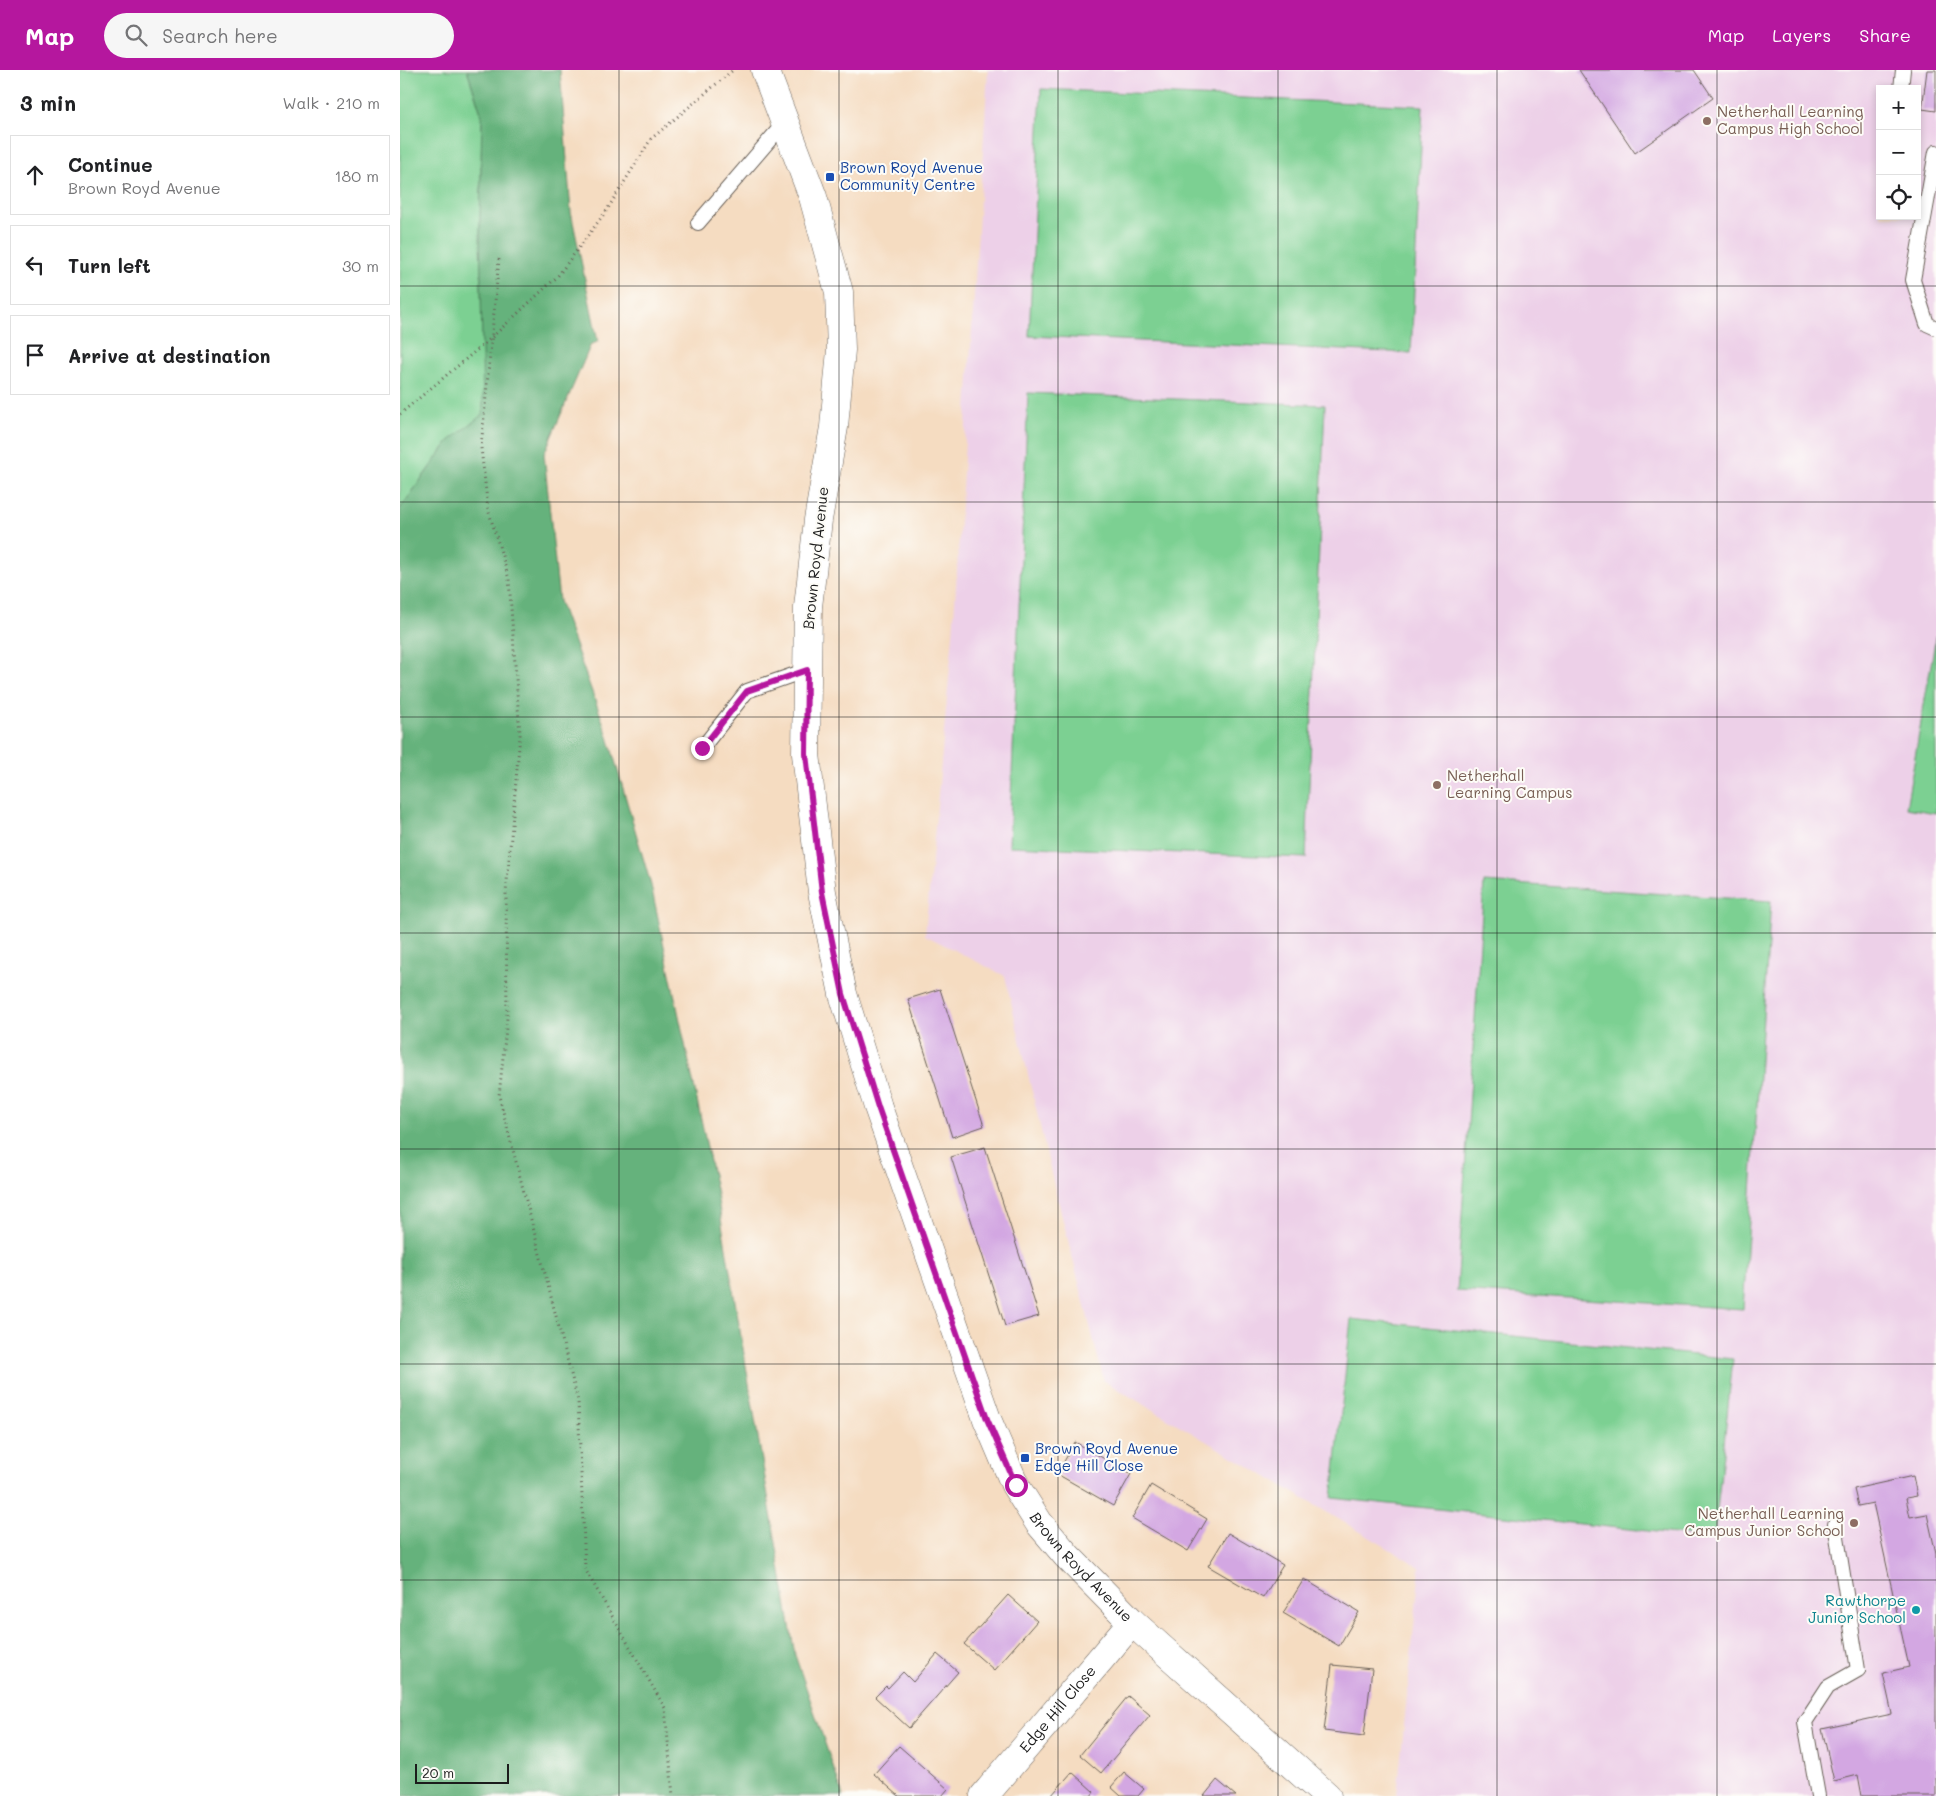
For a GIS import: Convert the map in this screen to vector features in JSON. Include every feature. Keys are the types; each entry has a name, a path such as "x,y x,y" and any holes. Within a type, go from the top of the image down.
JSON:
{"street":[{"name":"Brown Royd Avenue","path":"765,70 813,197 839,292 841,340 834,427 818,520 808,607 806,754 822,892 843,994 878,1107 987,1419 1016,1485 1039,1523 1067,1556 1132,1622 1327,1796"},
{"name":"Edge Hill Close","path":"984,1796 1132,1622"}],"lane":[{"path":"1901,85 1903,70"},
{"path":"698,224 785,122"},
{"path":"1936,152 1912,280 1927,324 1936,328"},
{"path":"702,748 747,691 807,670"},
{"path":"1818,1796 1805,1722 1828,1687 1858,1670 1835,1524"}],"path":[{"path":"400,414 490,339 557,277 607,210 651,139 734,70"},
{"path":"499,258 481,448 488,509 509,579 520,734 506,894 507,1018 499,1096 578,1401 585,1569 665,1708 673,1796"}],"shaded area":[{"name":"Netherhall Learning Campus","path":"988,70 1936,70 1936,1796 1397,1796 1420,1567 1104,1381 1052,1177 1005,976 925,935 953,635"}],"green space":[{"path":"400,70 467,70 482,116 480,234 484,417 448,442 400,509"},
{"path":"467,70 560,70 571,212 598,342 591,344 544,454 559,601 607,733 651,885 716,1189 795,1655 843,1796 400,1796 400,509 448,442 483,414 480,221 482,116"},
{"path":"1041,89 1423,106 1411,353 1029,336"},
{"path":"1028,393 1325,405 1306,858 1009,846"},
{"path":"1936,636 1936,813 1906,808"},
{"path":"1484,882 1771,901 1743,1309 1457,1291"},
{"path":"1351,1319 1733,1359 1714,1538 1332,1498"}],"building":[{"path":"1579,70 1694,70 1713,98 1635,153"},
{"path":"1927,70 1936,70 1936,111 1922,109"},
{"path":"940,989 984,1126 952,1137 908,999"},
{"path":"985,1147 1039,1316 1005,1326 951,1157"},
{"path":"1075,1442 1131,1474 1113,1506 1057,1474"},
{"name":"Rawthorpe Junior School","path":"1913,1476 1917,1496 1906,1498 1910,1517 1927,1514 1936,1554 1936,1796 1862,1796 1858,1775 1834,1781 1822,1729 1892,1714 1883,1673 1909,1667 1873,1503 1858,1506 1854,1489"},
{"path":"1151,1485 1207,1519 1188,1551 1132,1518"},
{"path":"1228,1533 1283,1565 1263,1598 1208,1566"},
{"path":"1304,1579 1359,1612 1339,1646 1283,1613"},
{"path":"1008,1595 1037,1621 994,1670 964,1644"},
{"path":"937,1654 958,1672 909,1728 875,1697 886,1686 888,1688 903,1672 913,1682"},
{"path":"1332,1665 1372,1669 1364,1736 1324,1731"},
{"path":"1128,1696 1150,1715 1101,1773 1080,1755"},
{"path":"899,1746 948,1789 942,1796 899,1796 874,1774"},
{"path":"1072,1772 1094,1792 1091,1796 1051,1796"},
{"path":"1124,1772 1144,1789 1138,1796 1121,1796 1111,1787"},
{"path":"1217,1780 1236,1796 1204,1796"}],"place":[{"name":"Netherhall Learning Campus High School","path":"1707,121"},
{"name":"Brown Royd Avenue Community Centre","path":"830,177"},
{"name":"Netherhall Learning Campus","path":"1437,785"},
{"name":"Brown Royd Avenue Edge Hill Close","path":"1025,1458"},
{"name":"Netherhall Learning Campus Junior School","path":"1854,1523"},
{"name":"Rawthorpe Junior School","path":"1916,1610"}],"route":[{"path":"702,748 747,691 807,670 806,754 822,892 843,994 878,1107 987,1419 1016,1485"}]}
